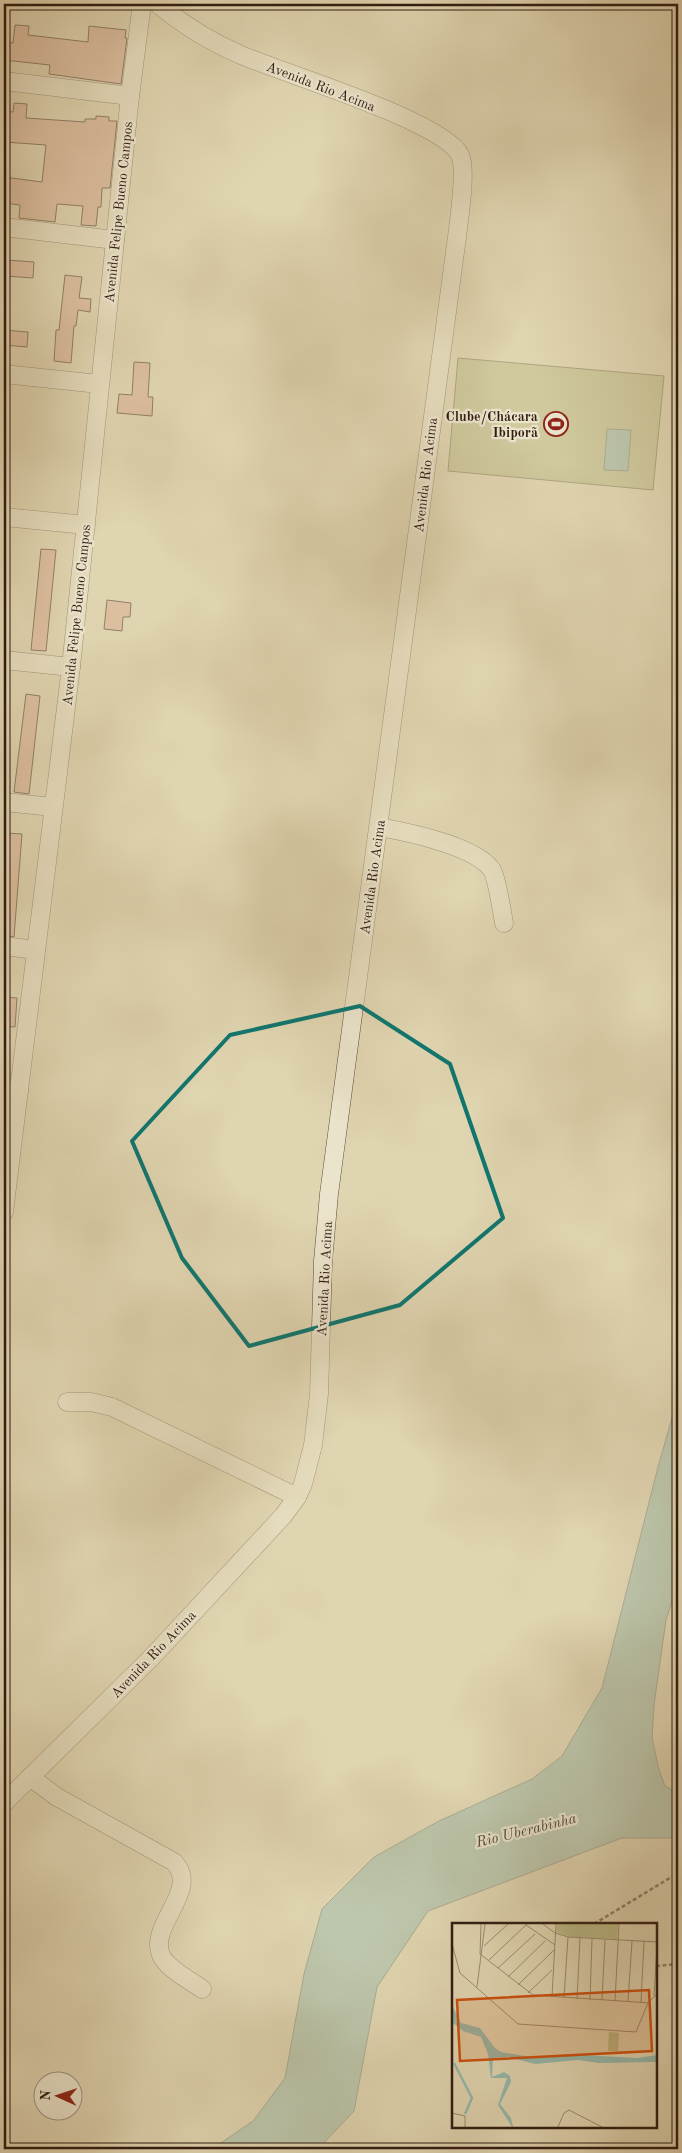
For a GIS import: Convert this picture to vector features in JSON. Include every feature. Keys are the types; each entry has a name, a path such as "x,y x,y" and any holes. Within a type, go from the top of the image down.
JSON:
{"street":[{"path":"126,4 141,10 172,16"},
{"path":"158,4 172,16"},
{"name":"Avenida Felipe Bueno Campos","path":"4,1212 12,1091 36,950 71,667 99,384 141,10"},
{"name":"Avenida Rio Acima","path":"4,1802 151,1658 283,1516 297,1497 303,1484 313,1445 317,1411 323,1261 329,1194 457,237 463,171 460,156 443,137 377,107 243,56 204,37 172,16"},
{"path":"4,81 130,96"},
{"path":"4,227 115,240"},
{"path":"4,374 99,384"},
{"path":"4,517 86,525"},
{"path":"4,660 71,667"},
{"path":"4,802 53,807"},
{"path":"379,827 457,847 478,858 493,871 504,923"},
{"path":"4,946 36,950"},
{"path":"67,1402 90,1402 112,1407 297,1497"},
{"path":"30,1776 57,1797 174,1862 179,1868 182,1876 182,1886 160,1937 158,1947 166,1963 202,1989"}],"path":[{"path":"596,1923 678,1873"},
{"path":"657,1966 678,1964"}],"highlighted area":[{"path":"360,1006 450,1064 503,1218 400,1305 249,1346 182,1258 132,1141 230,1035"}],"green space":[{"name":"Clube/Chácara Ibiporã","path":"458,358 664,376 653,490 448,471"}],"water":[{"path":"607,429 631,430 628,471 604,470"},
{"name":"Rio Uberabinha","path":"678,1397 678,1582 666,1620 654,1705 652,1738 659,1770 665,1786 678,1793 678,1838 622,1838 428,1911 377,1987 354,2111 318,2149 212,2149 253,2121 285,2078 304,1974 322,1909 374,1857 439,1821 532,1779 562,1756 602,1688 658,1467"}],"building":[{"path":"15,25 29,26 28,35 88,42 89,26 126,30 125,38 127,38 121,84 49,74 50,65 4,60 4,42 13,43"},
{"path":"14,103 27,104 26,118 85,122 85,119 96,119 96,116 109,117 109,121 117,121 110,188 102,188 101,207 98,207 96,226 81,225 83,206 57,204 55,222 19,218 20,205 4,203 4,177 42,182 46,145 4,142 4,111 13,112"},
{"path":"7,260 34,262 33,278 6,276"},
{"path":"65,275 82,277 79,298 91,299 90,312 78,310 76,326 74,326 71,363 54,361 56,330 59,330"},
{"path":"4,330 28,332 27,347 4,345"},
{"path":"134,362 150,363 148,397 153,397 152,416 117,413 119,394 132,395"},
{"path":"41,549 56,550 46,651 31,650"},
{"path":"107,600 131,603 130,617 123,617 122,631 104,629"},
{"path":"26,694 40,696 29,794 14,792"},
{"path":"7,833 22,834 14,937 4,936 4,869"},
{"path":"4,997 17,998 15,1027 4,1026"}],"place":[{"name":"Clube/Chácara Ibiporã","path":"556,424"}]}
